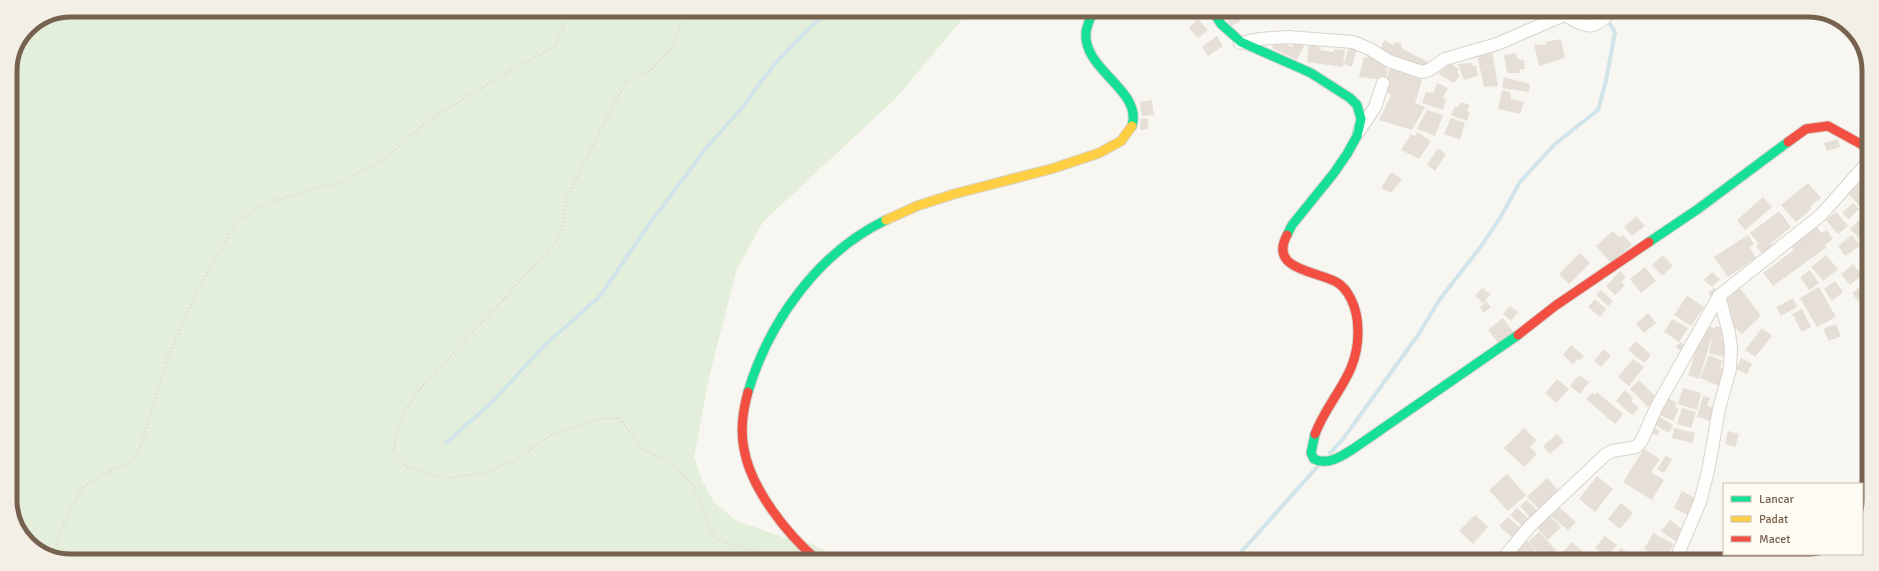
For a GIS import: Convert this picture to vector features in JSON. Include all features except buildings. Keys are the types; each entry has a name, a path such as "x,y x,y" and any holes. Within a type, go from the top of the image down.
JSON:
{"street":[{"path":"810,554 793,536 776,514 751,471 744,452 741,431 743,412 756,367 766,343 789,306 812,279 834,256 867,230 946,195 1027,175 1107,150 1120,142 1130,131 1135,121 1134,111 1129,100 1098,65 1086,46 1085,29 1090,17"},
{"path":"1216,17 1224,30 1240,43 1307,71 1353,101 1358,106 1360,112 1358,132"},
{"path":"1240,43 1259,39 1288,37 1354,42 1370,49 1389,61 1422,72 1429,70 1445,59 1497,44 1554,17"},
{"path":"1569,17 1585,26 1592,27 1598,25 1605,17"},
{"path":"1383,83 1376,107 1358,132 1344,160 1297,218 1289,230 1284,246 1287,259 1293,266 1337,282 1344,288 1354,306 1359,323 1360,332 1352,367 1343,386 1324,414 1313,439 1311,453 1312,458 1322,462 1334,460 1353,449 1505,345 1555,306 1698,209 1806,129 1828,126 1862,145"},
{"path":"1507,554 1530,526 1605,455 1612,451 1636,446 1641,442 1657,406 1719,296 1821,215 1862,169"},
{"path":"1678,554 1700,502 1708,471 1719,409 1730,369 1731,348 1729,333 1719,296"}],"path":[{"path":"52,550 56,546 67,516 82,488 101,476 137,458 169,354 199,287 238,220 272,201 344,181 390,155 428,120 554,47 567,17"},
{"path":"684,17 672,48 650,71 627,82 612,107 567,198 562,229 554,245 424,384 408,404 397,429 393,452 407,467 447,478 482,473 514,461 552,434 594,419 620,418 641,448 670,462 692,484 715,539 764,554"}],"green space":[{"path":"71,17 964,17 896,98 763,222 737,269 710,373 694,457 702,480 714,502 735,520 785,538 810,543 831,554 64,554 50,550 41,545 28,533 24,527 17,504 17,71 21,50 26,41 41,26 50,21"}],"waterway":[{"path":"446,443 491,403 544,346 600,296 645,230 707,147 741,109 772,67 808,29 822,17"},
{"path":"1330,453 1343,439 1418,335 1440,299 1479,249 1500,218 1520,182 1555,144 1598,110 1606,81 1615,32 1606,18"},
{"path":"1240,554 1318,466"}],"traffic: fast":[{"path":"1091,17 1086,32 1087,45 1093,58 1129,101 1133,113 1132,126"},
{"path":"1217,17 1221,24 1241,42 1311,73 1350,98 1357,105 1361,119 1357,136 1334,173 1292,225 1287,235"},
{"path":"1649,242 1698,209 1788,142"},
{"path":"748,392 757,366 769,340 783,315 800,291 818,270 839,250 886,220"},
{"path":"1315,434 1311,453 1314,459 1319,461 1329,461 1339,457 1353,449 1518,335"}],"traffic: slow":[{"path":"886,220 917,206 954,194 1051,169 1099,153 1121,141 1132,126"}],"traffic: jam":[{"path":"1788,142 1806,129 1828,126 1862,145"},
{"path":"1287,235 1283,247 1284,256 1290,263 1298,268 1338,283 1346,290 1351,299 1357,319 1357,348 1353,361 1348,374 1321,420 1315,434"},
{"path":"1518,335 1555,306 1649,242"},
{"path":"748,392 743,413 742,435 744,449 754,480 772,510 794,537 811,554"}]}
